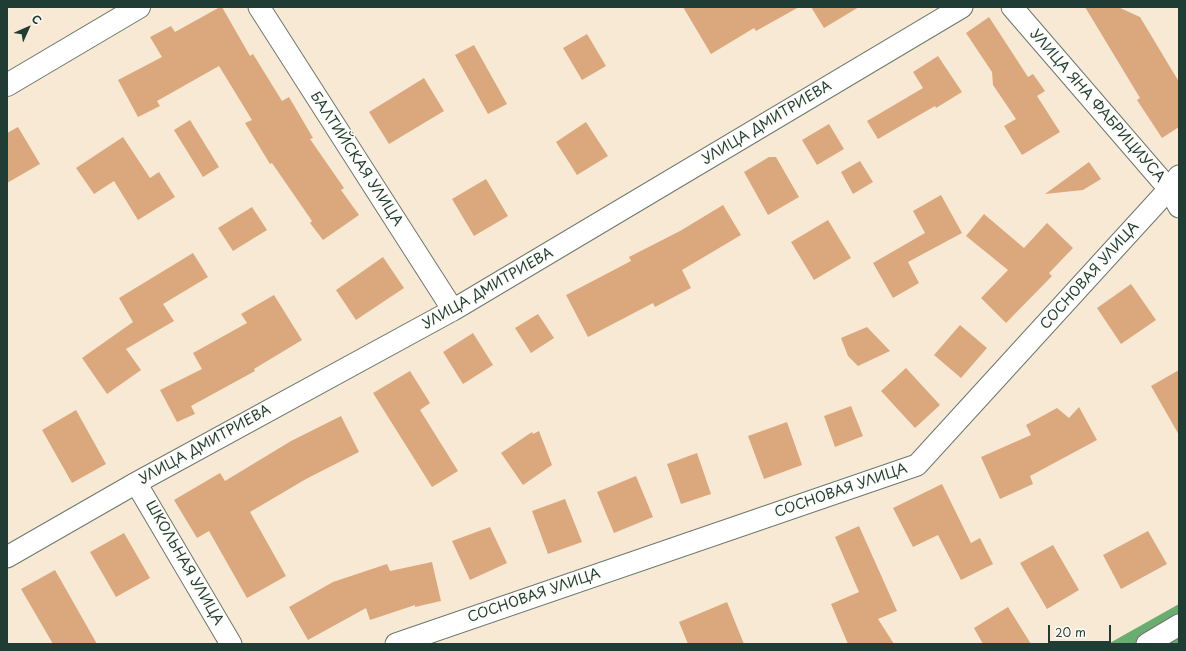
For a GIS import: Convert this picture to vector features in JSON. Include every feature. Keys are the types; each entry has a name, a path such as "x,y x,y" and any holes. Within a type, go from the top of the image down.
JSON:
{"street":[{"path":"7,85 139,7"},
{"name":"БАЛТИЙСКАЯ УЛИЦА","path":"259,7 453,310"},
{"name":"УЛИЦА ДМИТРИЕВА","path":"7,557 136,483 453,310 962,7"},
{"name":"УЛИЦА ЯНА ФАБРИЦИУСА","path":"1012,7 1174,183 1179,207"},
{"name":"СОСНОВАЯ УЛИЦА","path":"396,644 917,465 1174,183"},
{"name":"ШКОЛЬНАЯ УЛИЦА","path":"136,483 231,644"},
{"path":"1147,644 1179,625"}],"green space":[{"path":"1179,604 1179,644 1108,644"}],"building":[{"path":"222,7 250,56 253,54 282,101 289,97 313,138 310,139 344,188 341,190 359,215 323,240 310,223 312,221 272,163 270,164 245,123 252,120 219,66 157,101 160,106 138,117 118,80 162,57 150,37 171,26 175,32"},
{"path":"683,7 799,7 756,31 754,28 711,54"},
{"path":"811,7 859,7 824,28"},
{"path":"1085,7 1118,7 1140,17 1179,82 1179,127 1162,138 1137,100 1140,98"},
{"path":"989,17 1028,77 1033,74 1045,91 1037,96 1060,132 1022,155 1004,126 1016,119 993,85 992,72 966,33"},
{"path":"587,34 606,66 582,80 563,48"},
{"path":"474,45 507,104 488,114 455,55"},
{"path":"938,56 962,92 936,108 935,106 878,139 867,121 923,88 913,72"},
{"path":"424,78 444,111 389,144 369,112"},
{"path":"190,120 219,167 203,177 174,130"},
{"path":"586,122 608,156 577,175 556,142"},
{"path":"829,124 844,149 817,165 802,140"},
{"path":"18,127 40,164 7,183 7,133"},
{"path":"123,137 150,178 159,172 175,197 138,220 114,181 94,194 76,168"},
{"path":"769,157 776,157 799,197 768,215 744,172"},
{"path":"860,161 873,182 853,194 841,172"},
{"path":"1089,162 1101,179 1083,190 1045,194"},
{"path":"486,179 508,216 474,236 452,199"},
{"path":"941,195 962,233 908,262 919,283 893,298 873,263 925,233 913,211"},
{"path":"723,205 741,235 682,270 691,288 655,307 653,303 588,337 566,295 631,261 629,257 680,231"},
{"path":"252,207 267,230 233,251 218,228"},
{"path":"984,214 1024,248 1047,223 1073,248 1049,273 1052,276 1006,323 981,298 1008,270 966,236"},
{"path":"828,220 851,258 814,280 791,242"},
{"path":"193,253 208,277 163,304 174,321 126,349 141,370 107,394 82,358 133,322 119,298"},
{"path":"383,257 404,288 356,320 336,290"},
{"path":"1131,284 1156,320 1121,344 1097,308"},
{"path":"274,295 302,340 254,369 255,371 191,406 195,414 177,422 160,390 202,369 193,353 247,323 241,314"},
{"path":"538,314 554,338 531,353 515,328"},
{"path":"960,325 987,348 961,378 934,355"},
{"path":"867,327 890,351 858,366 848,356 841,338"},
{"path":"473,333 493,365 463,384 443,352"},
{"path":"906,368 940,405 915,428 881,391"},
{"path":"1179,370 1179,435 1151,386"},
{"path":"410,371 430,403 420,410 458,471 432,487 373,393"},
{"path":"851,406 863,436 835,447 824,416"},
{"path":"1079,407 1097,440 1030,476 1033,484 1000,499 981,457 1031,435 1026,425 1057,408 1069,418"},
{"path":"76,410 106,464 72,483 42,430"},
{"path":"341,416 359,452 306,479 250,512 286,576 247,598 209,531 197,538 174,500 220,473 225,481 291,441"},
{"path":"787,422 802,465 764,479 748,436"},
{"path":"539,431 552,465 523,485 501,453 532,432 533,434"},
{"path":"697,453 711,494 681,504 667,464"},
{"path":"636,476 653,517 614,533 597,492"},
{"path":"942,484 971,543 980,538 993,564 961,580 938,535 913,547 893,508"},
{"path":"565,499 582,542 548,554 532,511"},
{"path":"859,526 897,611 878,619 894,644 848,644 831,604 859,592 835,537"},
{"path":"490,527 507,563 470,580 452,541"},
{"path":"1148,531 1167,564 1121,589 1103,555"},
{"path":"124,533 150,578 116,597 90,552"},
{"path":"1053,545 1079,590 1047,609 1020,563"},
{"path":"432,562 441,601 415,607 415,605 370,620 366,608 308,640 289,607 333,582 387,564 390,571"},
{"path":"55,570 97,644 53,644 21,589"},
{"path":"727,602 744,644 688,644 679,622"},
{"path":"1008,607 1031,644 983,644 974,628"}]}
